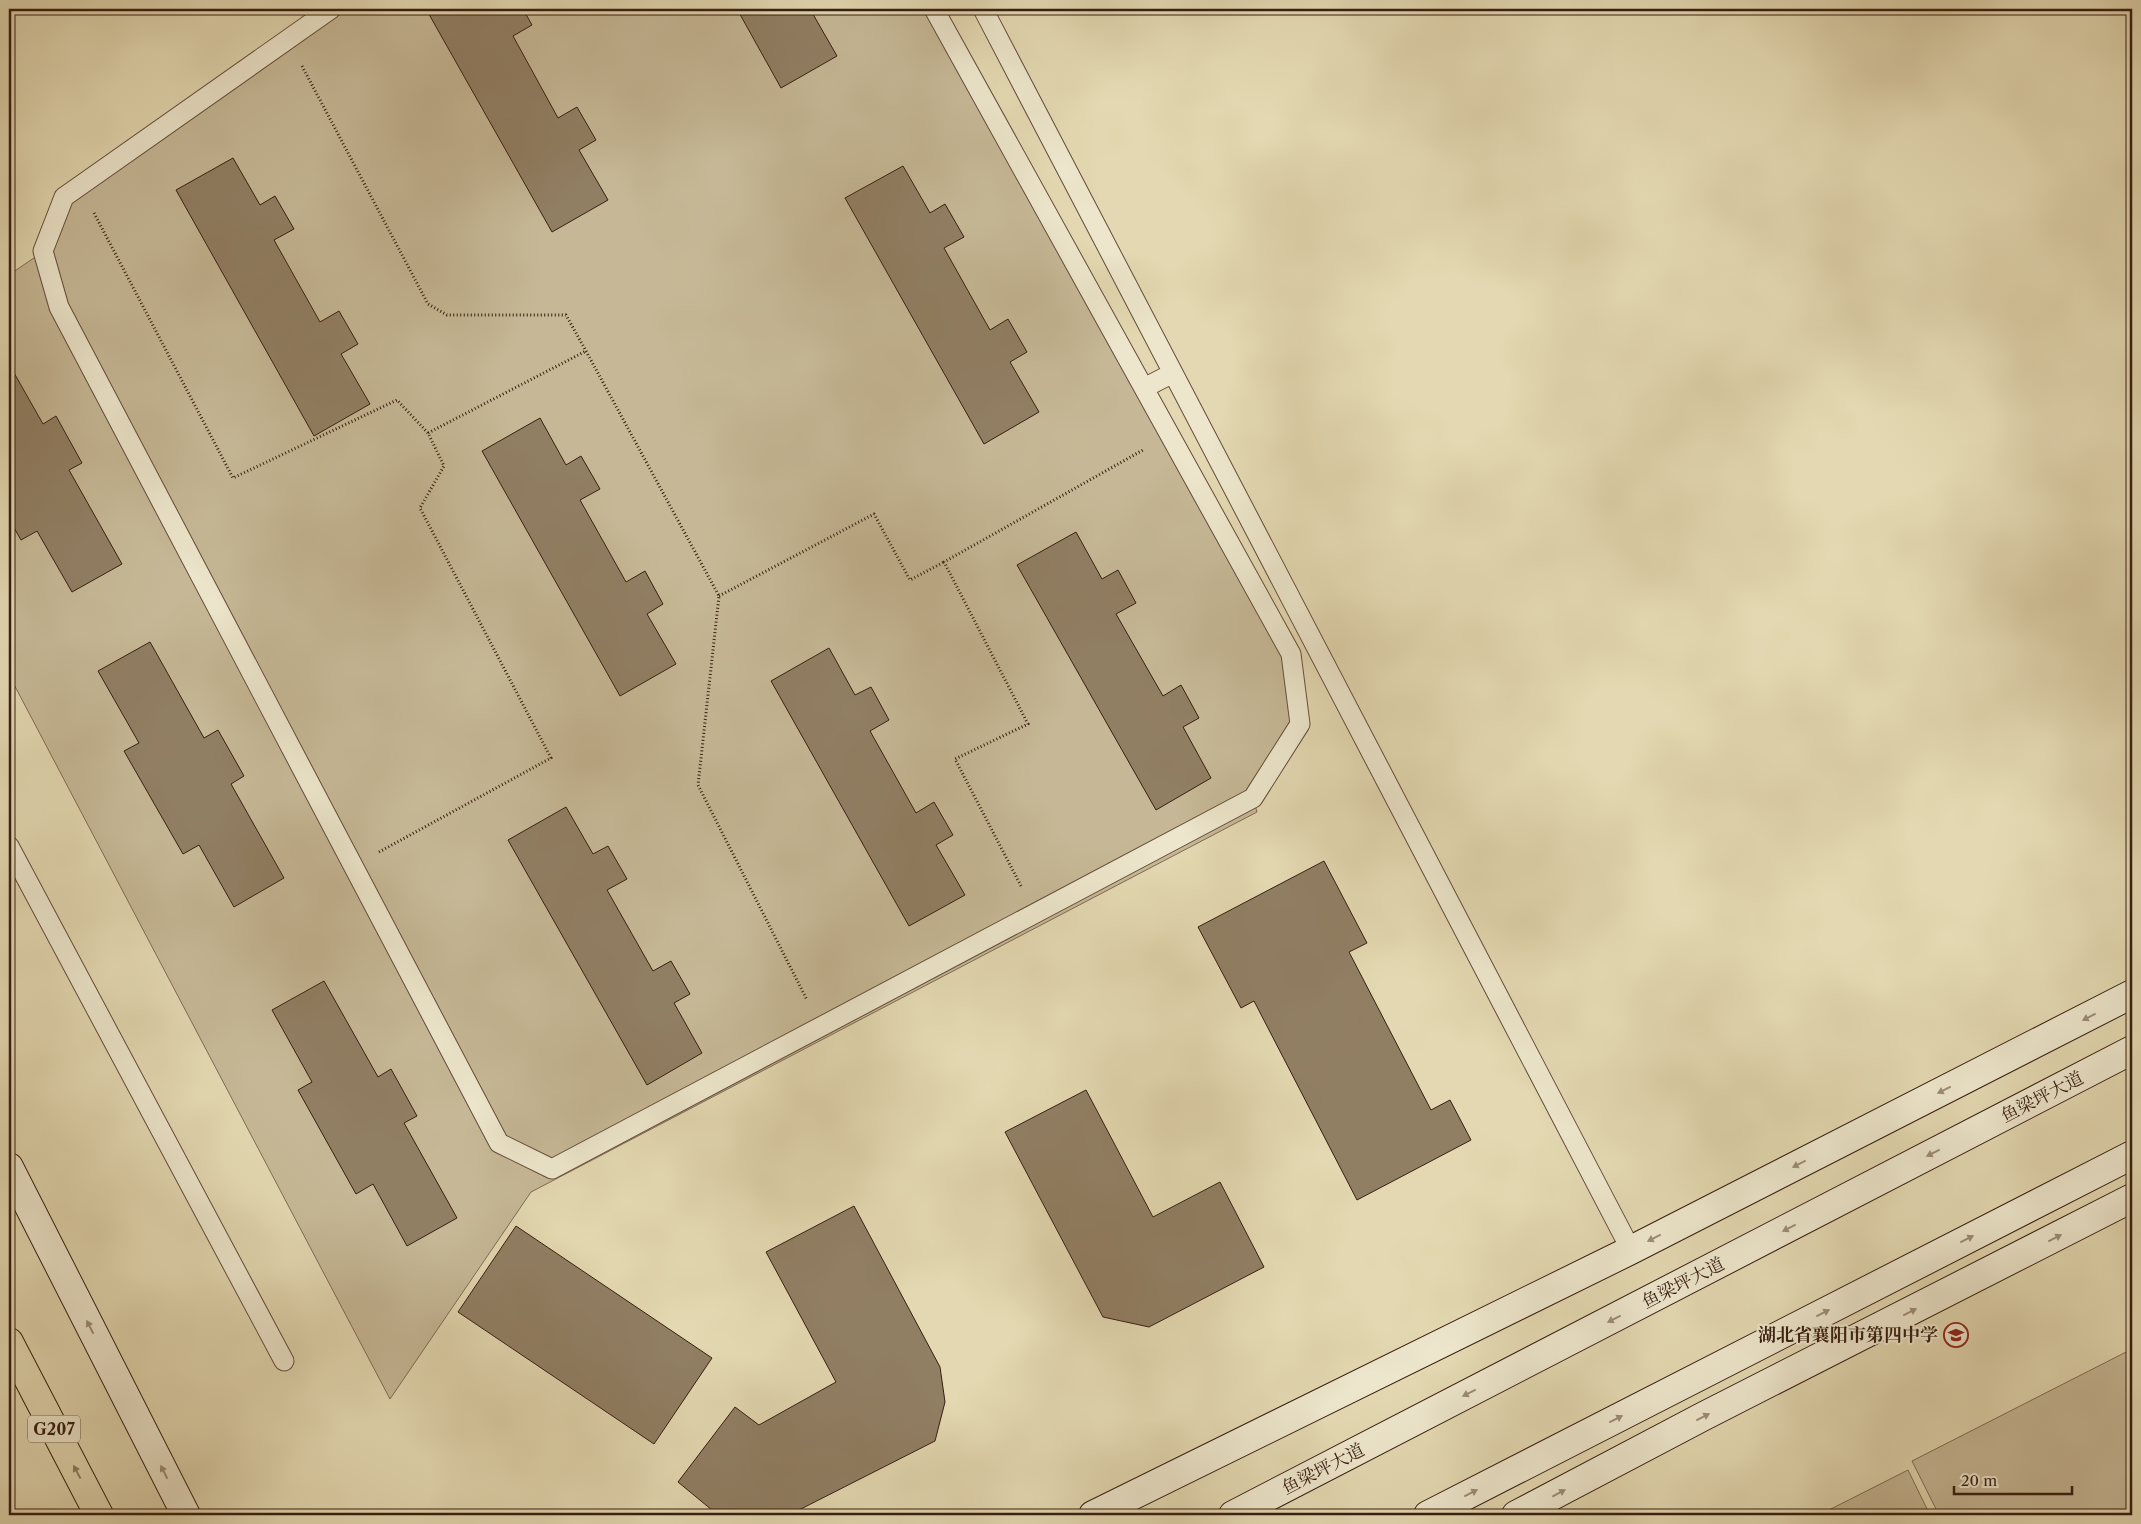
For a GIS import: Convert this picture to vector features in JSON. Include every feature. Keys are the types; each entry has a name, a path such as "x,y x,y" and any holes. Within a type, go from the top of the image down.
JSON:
{"highway":[{"name":"G207","path":"9,1342 100,1515"}],"main road":[{"path":"1093,1515 1631,1250 2132,994"},
{"name":"鱼梁坪大道","path":"1233,1515 2132,1050"},
{"path":"1428,1515 2132,1155"},
{"path":"9,1167 186,1515"},
{"path":"1516,1515 2132,1198"}],"lane":[{"path":"331,9 64,197 44,251 60,307 499,1143 552,1169 1253,798 1300,724 1291,654 934,9"},
{"path":"983,9 1631,1250"},
{"path":"1144,388 1173,373"},
{"path":"9,846 284,1361"}],"path":[{"path":"288,39 428,304 447,316 566,315 719,596 698,785 821,1027"},
{"path":"80,186 233,478 397,400 428,432 444,466 420,508 551,758 353,866"},
{"path":"428,432 586,351"},
{"path":"719,596 874,514 910,580 1170,435"},
{"path":"944,562 1028,724 956,759 1036,913"}],"shaded area":[{"path":"331,9 930,9 1291,654 1300,724 1253,798 1257,812 531,1192 390,1399 9,675 9,275 44,251 64,197"},
{"path":"2132,1349 2132,1515 1939,1515 1912,1461"},
{"path":"1908,1470 1930,1515 1819,1515"}],"building":[{"path":"426,9 523,9 532,25 513,36 558,118 577,107 596,140 579,150 608,200 552,232"},
{"path":"737,9 810,9 837,56 781,88"},
{"path":"233,158 260,205 275,196 294,229 274,240 320,322 339,311 358,344 341,354 370,404 314,436 176,190"},
{"path":"903,166 930,213 945,204 964,237 944,248 990,330 1008,319 1027,352 1010,362 1039,412 984,444 845,198"},
{"path":"9,364 43,424 56,416 82,463 69,470 122,564 72,592 37,531 21,540 9,519"},
{"path":"540,418 566,465 581,456 600,489 580,500 626,582 645,571 663,604 647,614 676,664 620,696 482,451"},
{"path":"1076,532 1102,579 1118,570 1136,603 1116,614 1163,696 1181,685 1199,718 1183,727 1211,778 1156,810 1017,565"},
{"path":"150,642 204,738 218,730 244,776 231,784 284,878 234,907 199,845 183,854 124,751 139,743 98,671"},
{"path":"829,648 855,695 871,687 889,720 870,731 916,813 934,802 953,835 936,845 965,895 909,926 771,681"},
{"path":"566,807 593,854 608,846 627,879 607,890 653,971 671,961 690,994 674,1003 702,1053 647,1085 508,840"},
{"path":"1324,861 1367,943 1349,952 1431,1110 1450,1100 1471,1140 1357,1200 1254,1001 1241,1008 1198,927"},
{"path":"324,981 378,1077 391,1069 417,1116 404,1123 457,1218 407,1246 373,1184 356,1194 298,1090 312,1082 272,1010"},
{"path":"1086,1090 1153,1217 1220,1182 1264,1267 1149,1327 1103,1317 1005,1132"},
{"path":"854,1206 940,1367 945,1402 935,1441 789,1515 718,1515 678,1482 735,1407 759,1425 836,1382 766,1252"},
{"path":"516,1226 712,1358 654,1444 458,1312"}],"place":[{"name":"湖北省襄阳市第四中学","path":"1956,1335"}]}
